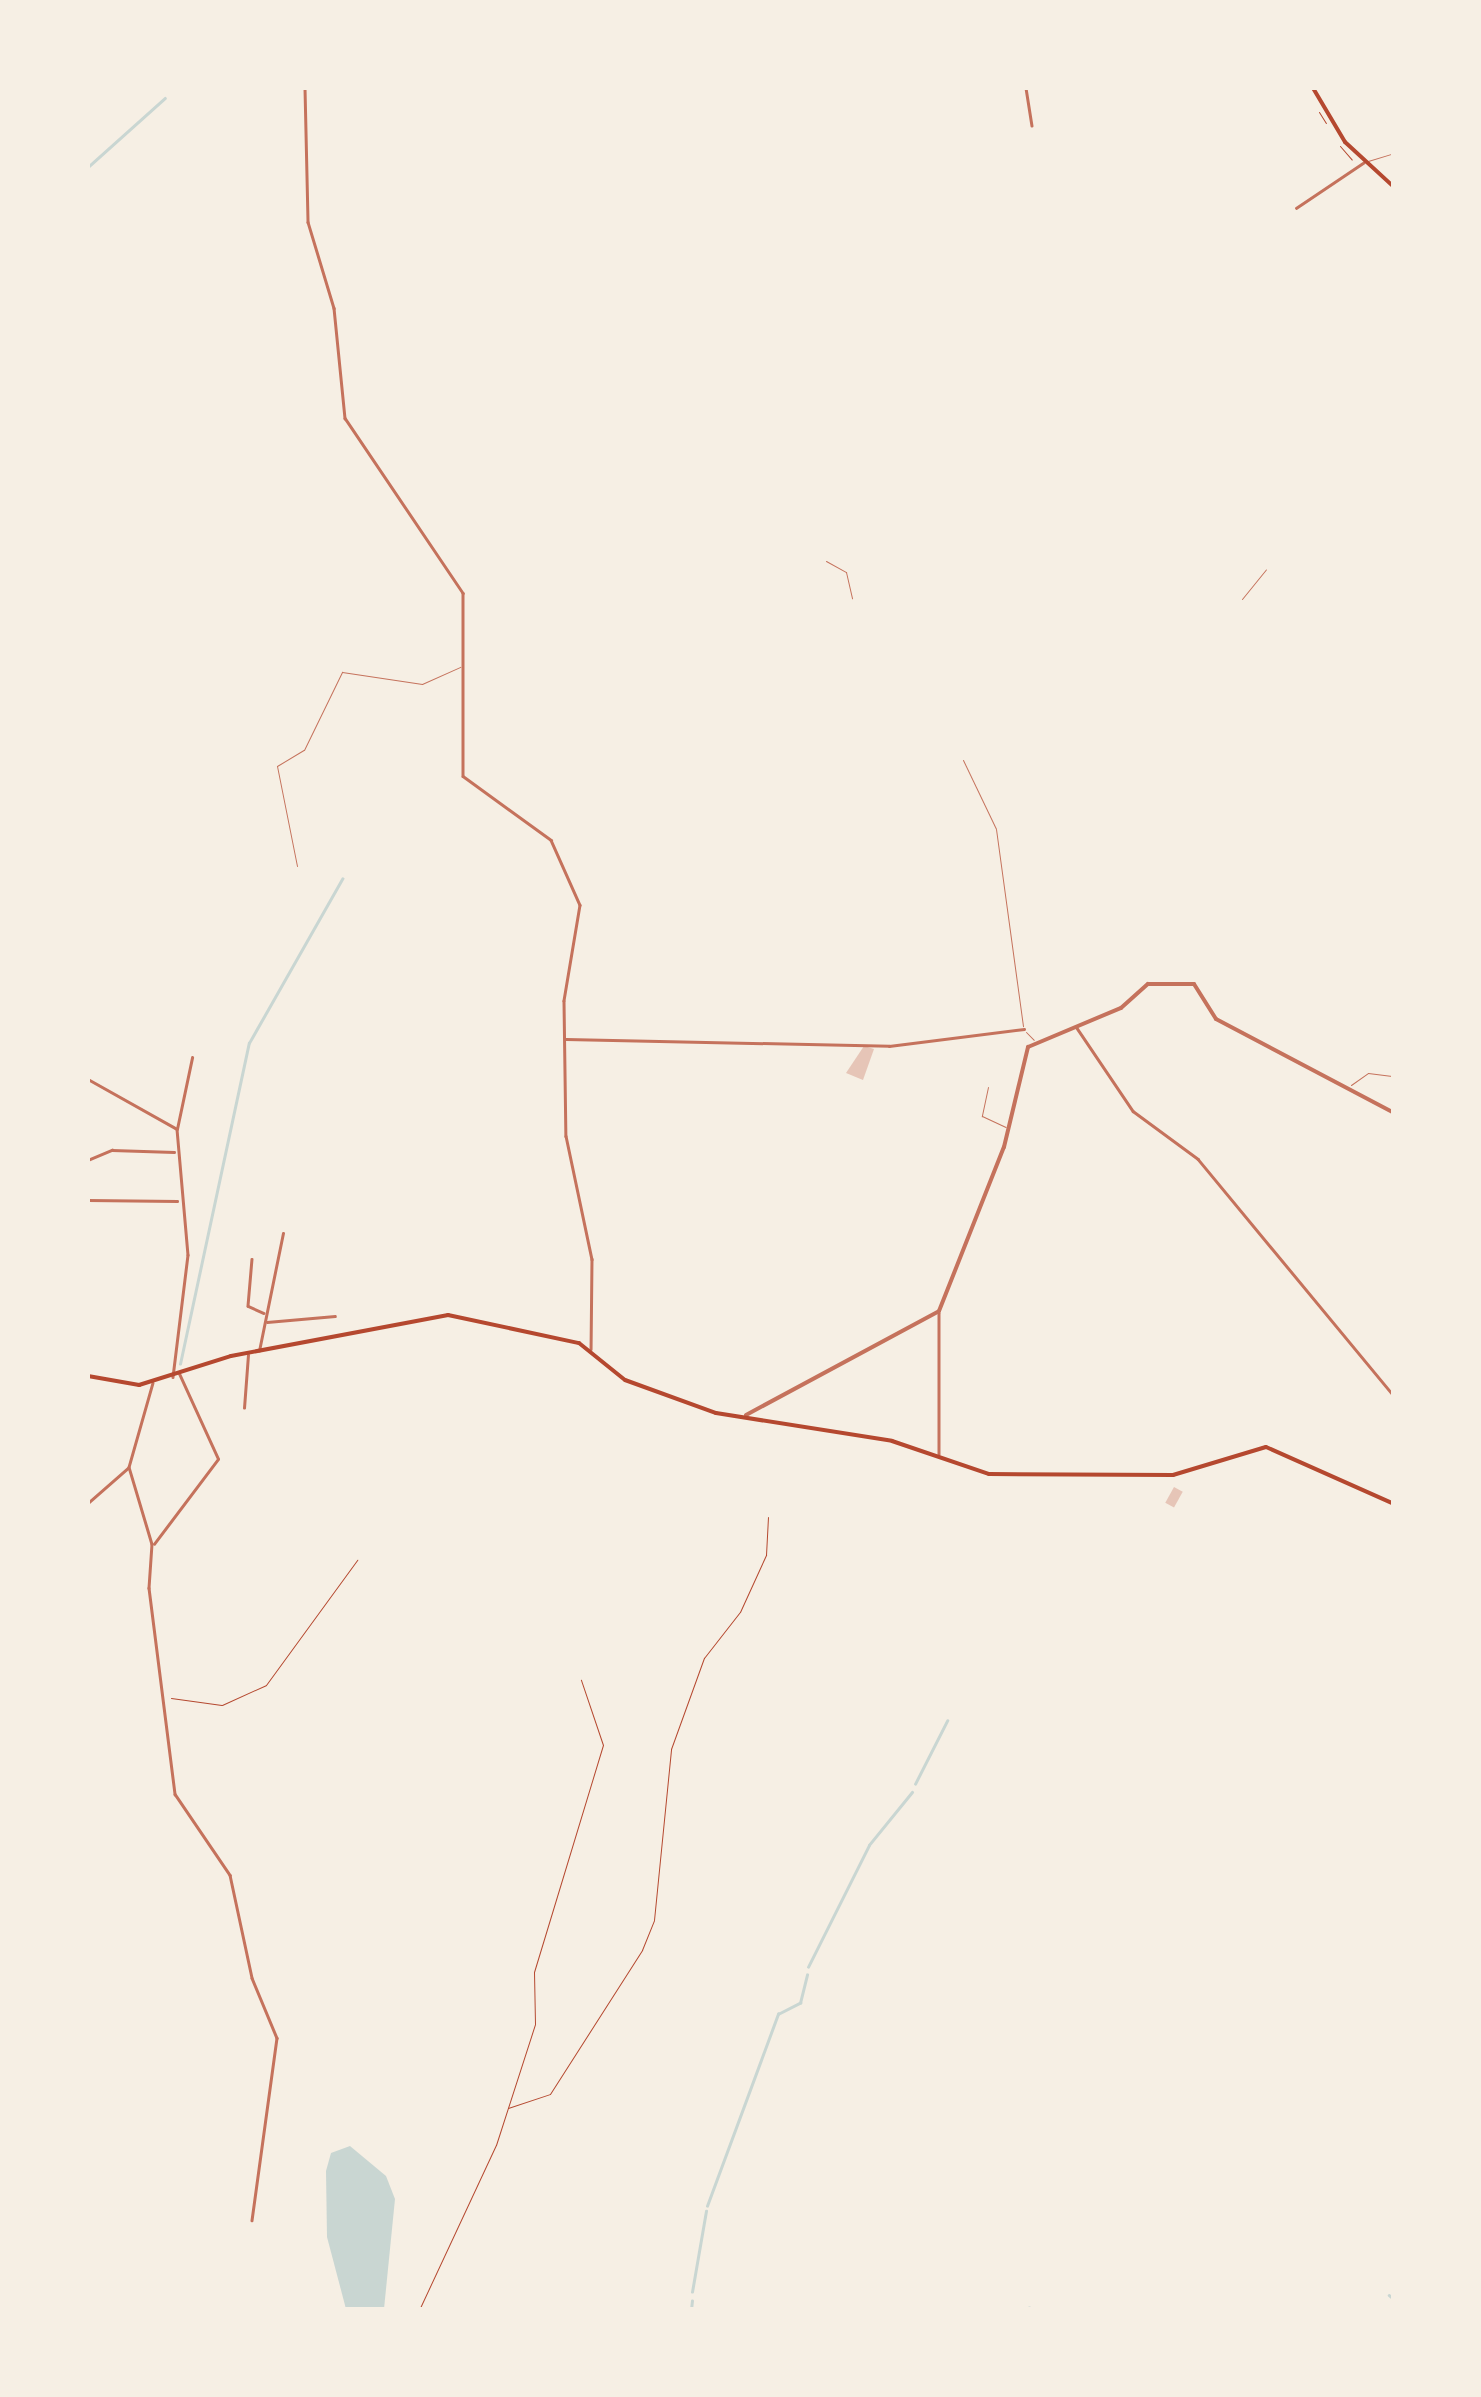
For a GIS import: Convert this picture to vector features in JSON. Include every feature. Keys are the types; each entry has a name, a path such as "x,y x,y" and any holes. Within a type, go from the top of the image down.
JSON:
{"main road":[{"path":"1312,88 1363,163 1394,187"},
{"path":"88,1376 153,1383 248,1354 422,1315 561,1336 590,1350 625,1380 746,1415 940,1454 1006,1477 1155,1477 1266,1447 1394,1504"}],"street":[{"path":"306,88 311,241 334,308 345,418 366,460 429,539 462,593 463,776 534,822 563,862 582,919 564,1039 566,1136 592,1259 590,1350"},
{"path":"1026,88 1032,126"},
{"path":"1296,208 1363,163"},
{"path":"940,1454 939,1312 1009,1128 1034,1040 1131,1003 1148,984 1186,980 1216,1019 1346,1092 1394,1113"},
{"path":"1076,1026 1134,1111 1198,1158 1394,1396"},
{"path":"564,1039 906,1046 1024,1029"},
{"path":"172,1377 188,1255 179,1200 176,1129 192,1058"},
{"path":"88,1079 176,1129"},
{"path":"88,1160 112,1150 175,1152"},
{"path":"88,1200 179,1200"},
{"path":"259,1352 283,1233"},
{"path":"252,1259 248,1306 266,1313"},
{"path":"746,1415 939,1312"},
{"path":"265,1323 335,1316"},
{"path":"244,1408 248,1354"},
{"path":"179,1374 218,1459 152,1544 148,1564 176,1794 230,1875 252,1978 275,2030 252,2220"},
{"path":"152,1544 129,1467 153,1383"},
{"path":"88,1503 129,1467"}],"lane":[{"path":"1363,163 1394,153"},
{"path":"826,561 846,572 852,598"},
{"path":"1242,599 1266,569"},
{"path":"297,866 277,766 304,750 342,672 422,684 460,667"},
{"path":"963,760 1002,856 1024,1029 1034,1040"},
{"path":"1346,1092 1368,1074 1394,1076"},
{"path":"988,1088 982,1116 1009,1128"}],"path":[{"path":"508,2108 550,2094 642,1950 659,1886 671,1749 704,1658 740,1612 766,1556 768,1517"},
{"path":"163,1698 222,1706 266,1686 356,1560"},
{"path":"418,2310 444,2270 508,2108 535,2024 534,1972 603,1745 581,1680"}],"shaded area":[{"path":"350,2146 386,2176 395,2199 384,2309 346,2309 327,2237 326,2171 331,2153"}],"building":[{"path":"864,1046 874,1049 863,1080 846,1073"},
{"path":"1174,1487 1183,1492 1174,1508 1165,1503"}],"waterway":[{"path":"88,167 165,98"},
{"path":"180,1364 249,1043 342,879"},
{"path":"915,1784 947,1721"},
{"path":"808,1967 869,1845 912,1792"},
{"path":"707,2206 778,2014 800,2003 807,1975"},
{"path":"692,2292 706,2211"},
{"path":"1389,2295 1394,2299"},
{"path":"691,2310 692,2301"}]}
